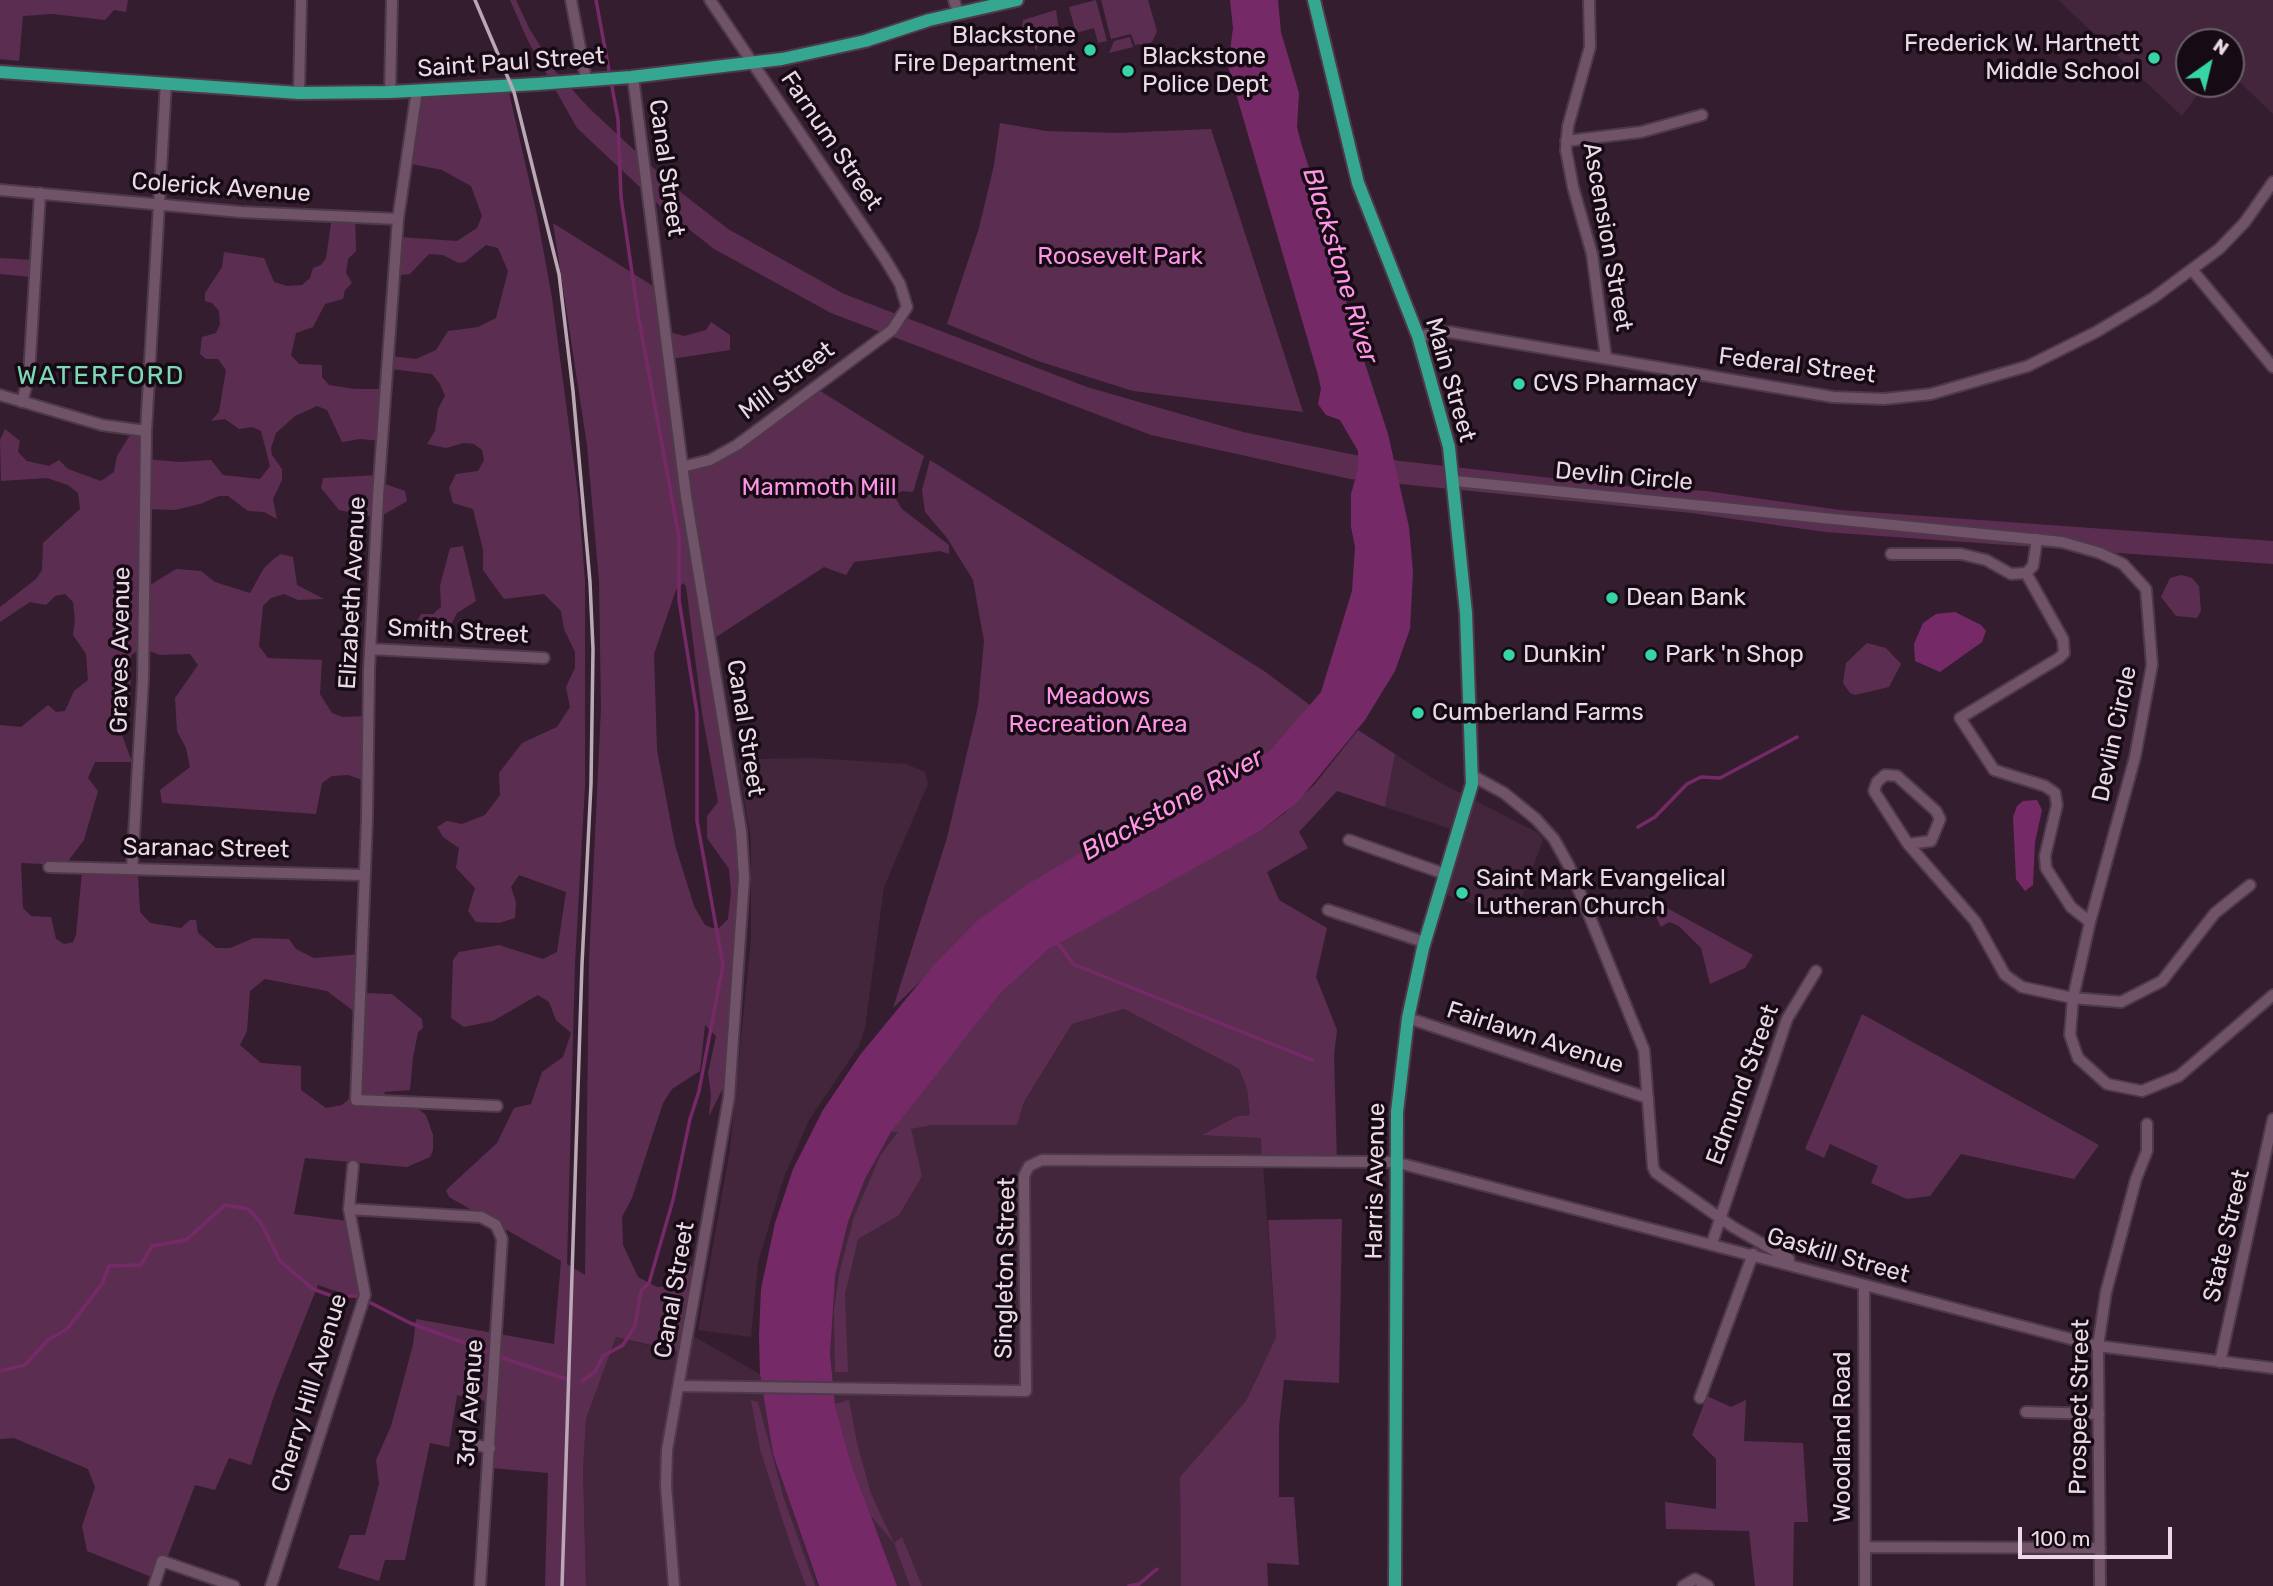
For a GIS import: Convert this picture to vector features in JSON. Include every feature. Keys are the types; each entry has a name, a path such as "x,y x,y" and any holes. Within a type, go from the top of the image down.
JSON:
{"main road":[{"name":"Saint Paul Street","path":"0,72 299,93 390,92 633,77 752,63 865,41 956,6 1017,0"},
{"name":"Main Street","path":"1314,0 1358,183 1418,336 1449,447 1455,481 1466,613 1472,781"},
{"name":"Harris Avenue","path":"1395,1586 1395,1162 1399,1083 1408,1018 1424,942 1472,781"}],"street":[{"path":"299,93 301,0"},
{"path":"390,92 392,0"},
{"path":"571,0 586,79"},
{"name":"Farnum Street","path":"710,0 885,259 905,296 906,311"},
{"name":"Ascension Street","path":"1589,0 1590,47 1568,126 1567,164 1592,254 1606,358"},
{"name":"Canal Street","path":"633,77 682,467 741,831 744,878 729,1097 667,1450 674,1586"},
{"name":"Graves Avenue","path":"132,869 143,680 146,431 166,83"},
{"name":"Elizabeth Avenue","path":"417,90 398,219 370,649 367,819 362,875 362,974 356,1100 496,1106"},
{"path":"1566,141 1641,132 1702,115"},
{"name":"Federal Street","path":"1418,336 1449,332 1833,397 1884,399 1931,394 2028,366 2126,315 2193,271 2232,236 2273,182"},
{"name":"Colerick Avenue","path":"0,190 241,212 398,219"},
{"path":"22,402 29,376 40,193"},
{"path":"2193,271 2273,367"},
{"name":"Mill Street","path":"682,467 710,460 737,444 892,330 906,311"},
{"path":"0,395 102,425 146,431"},
{"name":"Devlin Circle","path":"1455,481 2037,539 2084,548 2112,558 2137,576 2148,598 2152,665 2147,708 2090,922 2073,998 2070,1035 2078,1058 2107,1084 2142,1091 2179,1076 2273,995"},
{"path":"1891,554 1961,554 1986,560 2011,574 2026,573 2033,566 2037,539"},
{"path":"2026,573 2063,639 2064,653 1960,718 1994,769 2045,786 2055,793 2057,805 2045,856 2046,868 2071,908 2090,922"},
{"name":"Smith Street","path":"370,649 544,658"},
{"path":"1908,844 1931,841 1940,819 1934,808 1901,780 1892,774 1885,775 1877,782 1874,791 1908,844 1964,907 2013,982 2035,991 2073,998 2121,1002 2162,981 2215,914 2250,885"},
{"path":"1472,781 1528,811 1548,830 1564,854 1644,1050 1653,1167 1656,1173 1718,1217 1805,1268"},
{"path":"1349,840 1445,874"},
{"name":"Saranac Street","path":"49,866 362,875"},
{"path":"1328,910 1424,942"},
{"name":"Edmund Street","path":"1712,1243 1718,1217 1787,1019 1816,971"},
{"name":"Fairlawn Avenue","path":"1408,1018 1648,1098"},
{"name":"State Street","path":"2220,1362 2273,1119"},
{"name":"Prospect Street","path":"2100,1586 2098,1346 2106,1292 2136,1180 2147,1151 2147,1124"},
{"name":"Singleton Street","path":"678,1387 1026,1391 1024,1176 1035,1161 1395,1162"},
{"name":"Gaskill Street","path":"1395,1162 1712,1243 1864,1287 2098,1346 2273,1368"},
{"path":"349,1209 353,1166"},
{"name":"3rd Avenue","path":"349,1209 481,1217 495,1225 502,1239 480,1586"},
{"name":"Cherry Hill Avenue","path":"271,1586 365,1296 349,1209"},
{"path":"1700,1398 1753,1254"},
{"name":"Woodland Road","path":"1864,1287 1865,1586"},
{"path":"2026,1412 2099,1415"},
{"path":"471,1444 489,1448"},
{"path":"1865,1547 2099,1548"},
{"path":"154,1586 162,1561 234,1586"},
{"path":"1683,1586 1695,1579 1708,1586"}],"shaded area":[{"name":"Frederick W. Hartnett Middle School","path":"2058,0 2273,0 2273,114 2245,87 2245,28 2175,28 2175,98 2195,98 2182,116"},
{"path":"1395,754 1437,781 1538,833 1543,840 1514,918 1438,892 1457,831 1385,807"},
{"path":"812,758 906,764 925,772 928,784 884,887 865,1028 859,1046 809,1120 783,1180 758,1262 751,1337 698,1330 730,1149 751,939 751,840 738,763 756,759"},
{"path":"1124,1009 1239,1069 1247,1089 1250,1115 1237,1116 1204,1134 1261,1138 1276,1337 1246,1401 1180,1477 1181,1586 897,1586 850,1460 835,1404 830,1354 831,1311 835,1276 848,1222 865,1179 891,1132 932,1125 1017,1125 1024,1102 1072,1024"},
{"path":"686,1332 760,1374 773,1454 818,1586 586,1586 583,1470 586,1419 616,1337 660,1348"}],"green space":[{"path":"0,0 128,0 126,12 114,10 105,20 53,14 23,16 19,61 0,59"},
{"path":"510,0 516,0 529,28 556,72 590,109 674,187 728,229 844,294 1087,387 1243,432 1365,457 1623,486 1706,491 1840,510 2273,541 2273,564 1825,532 1691,513 1350,479 1151,435 831,313 714,249 661,207 577,128 528,41"},
{"path":"1096,0 1107,41 1098,43 1094,28 1076,33 1069,7"},
{"path":"1101,0 1148,0 1157,31 1152,42 1143,47 1140,44 1135,45 1131,34 1111,39"},
{"path":"1056,10 1060,37 1037,43 1037,51 1022,25 1023,20"},
{"path":"1130,37 1133,47 1109,53 1114,41"},
{"name":"Mammoth Mill","path":"507,84 537,215 552,298 578,494 585,582 585,786 575,963 567,1264 585,1275 589,962 601,708 599,581 587,445 553,223 661,291 666,331 684,336 706,330 711,322 730,335 730,350 671,359 682,463 700,464 814,387 924,456 913,492 902,491 894,496 902,509 949,545 949,554 940,551 854,562 846,575 824,567 716,637 712,617 704,619 742,844 725,1084 709,1116 711,1095 708,1073 716,1036 705,1025 700,1071 672,1089 663,1103 632,1198 622,1217 623,1245 638,1277 657,1287 669,1287 678,1276 684,1248 695,1277 682,1352 616,1337 586,1419 583,1470 586,1586 545,1586 548,1473 491,1468 494,1403 457,1395 449,1447 430,1443 405,1560 385,1560 379,1581 338,1568 350,1535 365,1535 379,1484 376,1460 391,1426 413,1345 416,1319 554,1344 561,1261 449,1197 446,1190 497,1143 514,1108 531,1104 542,1072 563,1057 571,1033 556,1020 549,1002 538,995 493,1021 464,1027 451,1018 453,960 459,952 499,945 543,959 557,952 566,892 519,875 511,887 516,902 515,918 499,923 476,922 468,911 475,888 456,868 459,848 443,837 437,827 447,821 462,824 485,815 500,795 499,773 522,743 557,727 570,707 566,687 575,668 575,652 564,629 561,611 544,594 504,599 483,570 483,550 473,509 453,503 449,488 456,474 478,471 484,460 482,450 474,444 464,443 446,448 427,444 435,431 438,409 445,396 440,384 432,374 391,369 390,356 416,359 436,350 448,331 478,327 496,318 508,271 498,248 486,245 465,262 458,263 443,255 429,254 410,274 395,276 399,237 457,241 477,228 482,216 471,186 442,170 407,163 413,96","holes":["683,583 686,586 702,713 718,802 707,816 707,838 729,869 731,892 728,919 719,928 705,925 694,906 675,845 657,750 654,654 676,590"]},
{"name":"Roosevelt Park","path":"1000,123 1046,131 1118,133 1211,129 1303,412 1133,391 1038,361 947,324 979,228 994,165"},
{"path":"332,217 355,217 356,251 348,259 346,273 352,283 345,290 343,299 325,304 313,327 296,333 291,355 299,364 322,365 322,377 329,385 355,389 385,389 382,441 360,439 342,442 327,410 317,406 295,416 276,433 271,448 272,455 282,469 282,480 273,499 277,519 264,512 248,511 228,496 219,496 175,510 145,509 144,589 176,569 201,571 215,582 250,593 264,568 275,558 281,554 293,557 297,585 324,599 298,600 284,594 271,598 263,606 259,646 268,658 322,660 320,694 332,713 343,717 368,716 368,782 348,775 332,776 322,783 316,814 162,803 160,790 190,767 186,748 177,731 175,698 198,665 190,654 160,655 142,648 131,655 130,704 119,727 132,762 95,762 88,778 98,791 84,840 65,865 21,863 23,908 31,916 51,917 56,939 64,944 73,942 76,935 82,872 138,874 140,912 150,923 181,928 190,920 196,920 198,933 216,948 230,948 254,938 289,939 296,949 314,958 361,954 363,993 392,994 422,1019 423,1028 418,1032 413,1057 410,1090 384,1092 386,1096 414,1106 426,1115 433,1135 430,1157 407,1167 305,1158 294,1214 348,1221 362,1300 318,1285 275,1393 251,1465 229,1458 215,1490 195,1485 159,1580 87,1551 82,1526 95,1487 88,1469 14,1438 0,1439 0,725 21,727 48,705 56,712 65,711 74,691 88,680 86,654 73,635 73,602 65,594 55,596 46,605 30,602 0,622 0,607 36,579 42,570 43,543 80,509 78,493 68,485 47,478 1,481 0,440 5,429 20,441 18,452 27,461 49,466 59,460 68,469 101,481 114,472 117,456 130,435 134,434 146,438 146,459 180,462 211,460 223,475 260,479 270,466 261,431 252,427 239,429 225,419 211,421 219,412 226,370 218,359 206,359 200,354 202,337 216,333 220,324 219,311 212,303 205,301 205,293 222,267 224,252 264,258 274,282 287,286 302,285 310,278 313,268 321,265 326,258","holes":["265,979 327,991 360,1016 356,1093 342,1105 326,1108 301,1090 301,1066 261,1063 240,1045 247,1031 250,991"]},
{"path":"0,258 35,260 32,277 0,274"},
{"name":"Meadows Recreation Area","path":"930,460 1264,671 1310,705 1284,739 1260,761 929,973 893,1008 947,838 978,706 984,641 973,580 947,538 925,512 922,490"},
{"path":"379,475 382,483 405,491 407,501 378,518 339,510 321,488 323,478"},
{"path":"463,546 476,601 457,613 447,632 420,637 416,623 421,614 433,614 441,607 440,586 450,548"},
{"path":"2181,575 2192,578 2199,586 2201,611 2197,618 2176,616 2161,597 2170,578"},
{"path":"1867,643 1886,648 1901,664 1889,687 1855,695 1850,693 1843,683 1846,663"},
{"path":"1358,730 1395,754 1385,807 1337,791 1299,832 1308,848 1267,872 1279,900 1327,928 1316,977 1337,1030 1334,1055 1337,1163 1262,1164 1261,1138 1202,1135 1237,1116 1250,1115 1247,1089 1239,1069 1124,1009 1072,1024 1024,1102 1017,1125 932,1125 911,1129 922,1176 899,1215 858,1239 845,1294 848,1372 835,1372 834,1309 840,1270 854,1217 880,1156 898,1132 891,1132 912,1103 999,995 1049,949 1070,935 1259,832 1285,813 1314,785"},
{"path":"1645,896 1753,955 1745,968 1710,984 1701,948 1679,926 1669,922 1661,927"},
{"path":"1862,1014 2099,1145 2074,1179 1961,1154 1930,1196 1907,1199 1871,1183 1878,1166 1830,1144 1824,1158 1805,1149"},
{"path":"1342,1219 1339,1383 1284,1380 1279,1427 1279,1497 1294,1497 1299,1565 1267,1563 1268,1586 1181,1586 1180,1477 1246,1401 1276,1337 1268,1220"},
{"path":"1707,1396 1731,1407 1746,1400 1744,1441 1803,1443 1808,1522 1794,1522 1793,1586 1755,1586 1749,1531 1666,1529 1665,1502 1716,1509 1716,1459 1692,1435"},
{"path":"751,1400 758,1402 784,1499 815,1586 806,1586 790,1543 760,1449"},
{"path":"849,1400 871,1494 894,1543 871,1516 850,1460 835,1404"},
{"path":"902,1537 922,1586 910,1586 894,1543"}],"water":[{"name":"Blackstone River","path":"1230,0 1278,0 1281,32 1299,93 1297,127 1322,208 1353,327 1388,434 1409,527 1413,572 1410,629 1395,671 1365,720 1298,802 1259,832 1049,949 999,995 891,1132 865,1179 848,1222 835,1276 830,1354 835,1404 850,1460 897,1586 819,1586 773,1454 760,1374 759,1336 761,1289 775,1223 793,1169 823,1110 860,1055 934,965 977,921 1028,884 1077,855 1270,751 1321,692 1352,591 1355,547 1351,527 1351,494 1358,469 1358,451 1340,420 1326,415 1318,404 1321,389 1318,375 1228,66 1233,28"},
{"path":"1955,612 1981,625 1986,631 1982,642 1940,672 1915,661 1914,644 1923,623 1936,614"},
{"path":"2037,800 2042,810 2035,842 2033,885 2025,891 2016,879 2013,817 2017,806 2023,801"}],"waterway":[{"path":"582,1381 595,1372 603,1356 623,1345 635,1326 641,1291 649,1283 673,1200 690,1119 699,1091 723,965 697,821 697,713 679,600 679,537 638,314 621,197 618,119 596,0"},
{"path":"1638,827 1655,817 1687,784 1701,777 1720,778 1797,737"},
{"path":"1057,942 1073,964 1312,1060"},
{"path":"0,1371 25,1365 48,1340 67,1329 102,1284 109,1266 141,1265 152,1246 186,1240 225,1205 248,1209 261,1223 280,1261 313,1289 332,1296 357,1296"},
{"path":"371,1303 410,1323 487,1351"},
{"path":"503,1358 566,1379"},
{"path":"1129,1586 1139,1584 1157,1569"}],"railway":[{"path":"475,0 514,92 559,274 573,391 590,582 593,649 591,784 582,964 562,1586"}],"place":[{"name":"Blackstone Fire Department","path":"1090,50"},
{"name":"Frederick W. Hartnett Middle School","path":"2154,58"},
{"name":"Blackstone Police Dept","path":"1128,71"},
{"name":"CVS Pharmacy","path":"1519,384"},
{"name":"Dean Bank","path":"1612,598"},
{"name":"Dunkin'","path":"1509,655"},
{"name":"Park 'n Shop","path":"1651,655"},
{"name":"Cumberland Farms","path":"1418,713"},
{"name":"Saint Mark Evangelical Lutheran Church","path":"1462,893"}],"district":[{"name":"WATERFORD","path":"101,376"}]}
